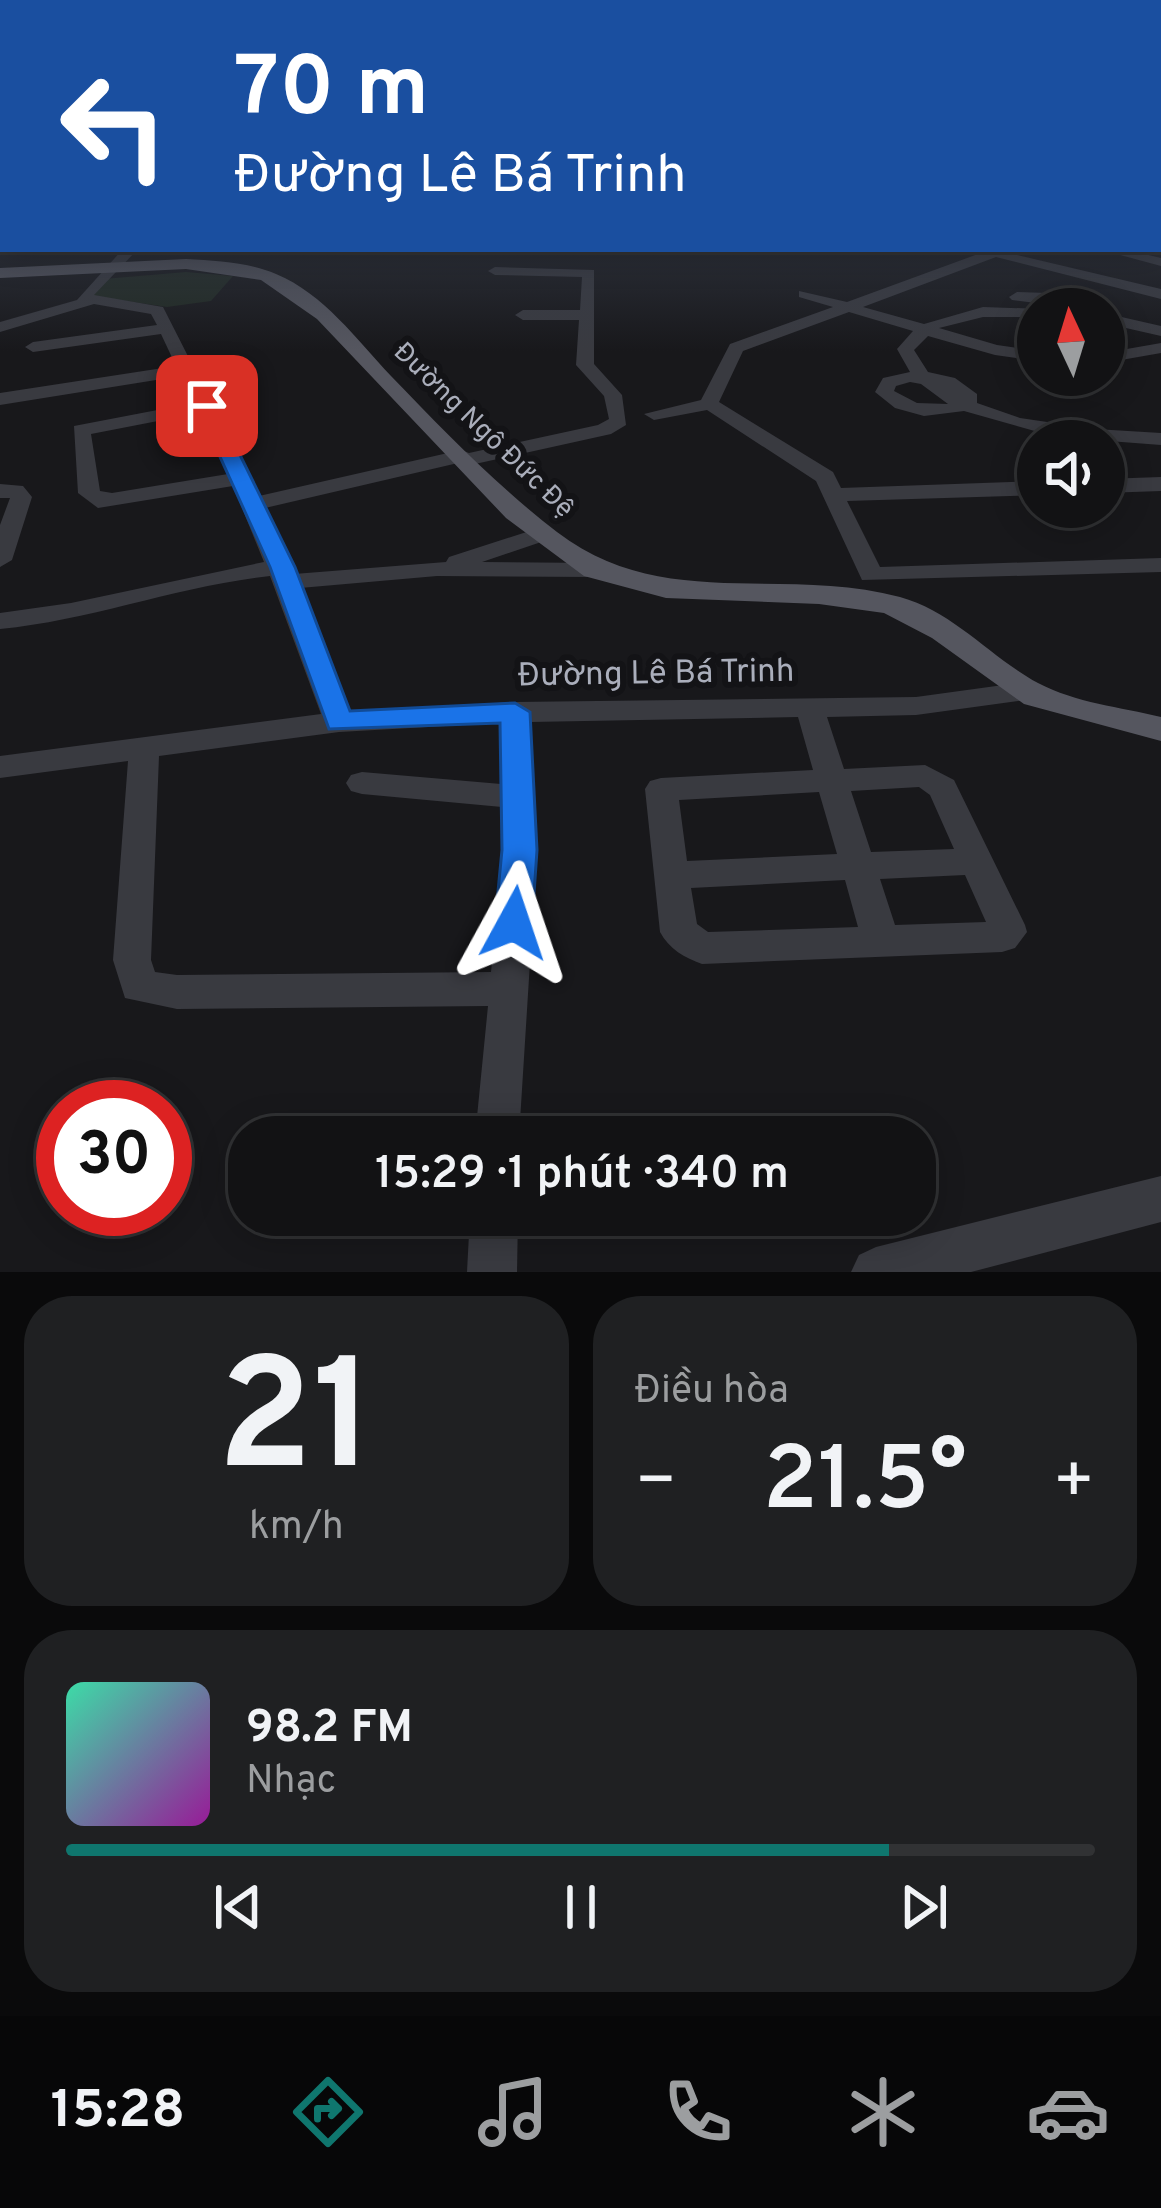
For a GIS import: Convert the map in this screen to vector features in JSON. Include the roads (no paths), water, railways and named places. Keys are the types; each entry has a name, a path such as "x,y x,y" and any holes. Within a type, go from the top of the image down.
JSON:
{"main road":[{"name":"Đường Ngô Đức Đệ","path":"0,273 223,267 268,278 316,306 542,534 593,570 696,590 889,604 920,614 1026,692 1161,729"}],"street":[{"path":"127,252 83,298 157,310 241,478 330,695"},
{"path":"710,404 710,395 736,348 997,252"},
{"path":"1004,252 1161,294"},
{"path":"1124,252 1161,258"},
{"path":"252,504 604,430 619,421 613,395 585,365 587,272 495,271"},
{"path":"804,294 920,329 1017,351"},
{"path":"1011,311 1005,303 1017,299"},
{"path":"0,327 92,300"},
{"path":"920,377 904,349 920,329 946,318 1017,312"},
{"path":"524,315 588,315"},
{"path":"1125,323 1161,331"},
{"path":"33,347 165,328"},
{"path":"1125,354 1161,348"},
{"path":"0,399 189,369"},
{"path":"964,405 970,398 960,387 920,377 890,382 884,392 922,410 964,405 1050,430 1115,439 1161,439"},
{"path":"654,414 710,404 825,476 871,575 1161,565"},
{"path":"207,406 81,430 89,494 112,500 241,478"},
{"path":"1125,485 1161,484"},
{"path":"833,495 1017,489"},
{"path":"0,491 21,496 0,560"},
{"path":"436,568 542,534"},
{"path":"0,621 69,611 213,575 436,568 593,570"},
{"path":"1072,582 1161,579"},
{"name":"Đường Lê Bá Trinh","path":"0,767 144,748 330,695 515,712 916,706 1026,692"},
{"path":"810,710 882,943"},
{"path":"497,1116 520,850 515,712"},
{"path":"144,748 132,960 140,986 177,992 506,989"},
{"path":"925,776 939,781 976,861 1006,925 1008,932 1002,937 702,948 679,932 659,794 664,787 925,776"},
{"path":"362,783 520,797"},
{"path":"671,875 976,861"},
{"path":"876,1272 1161,1199"},
{"path":"492,1272 493,1236"}]}
